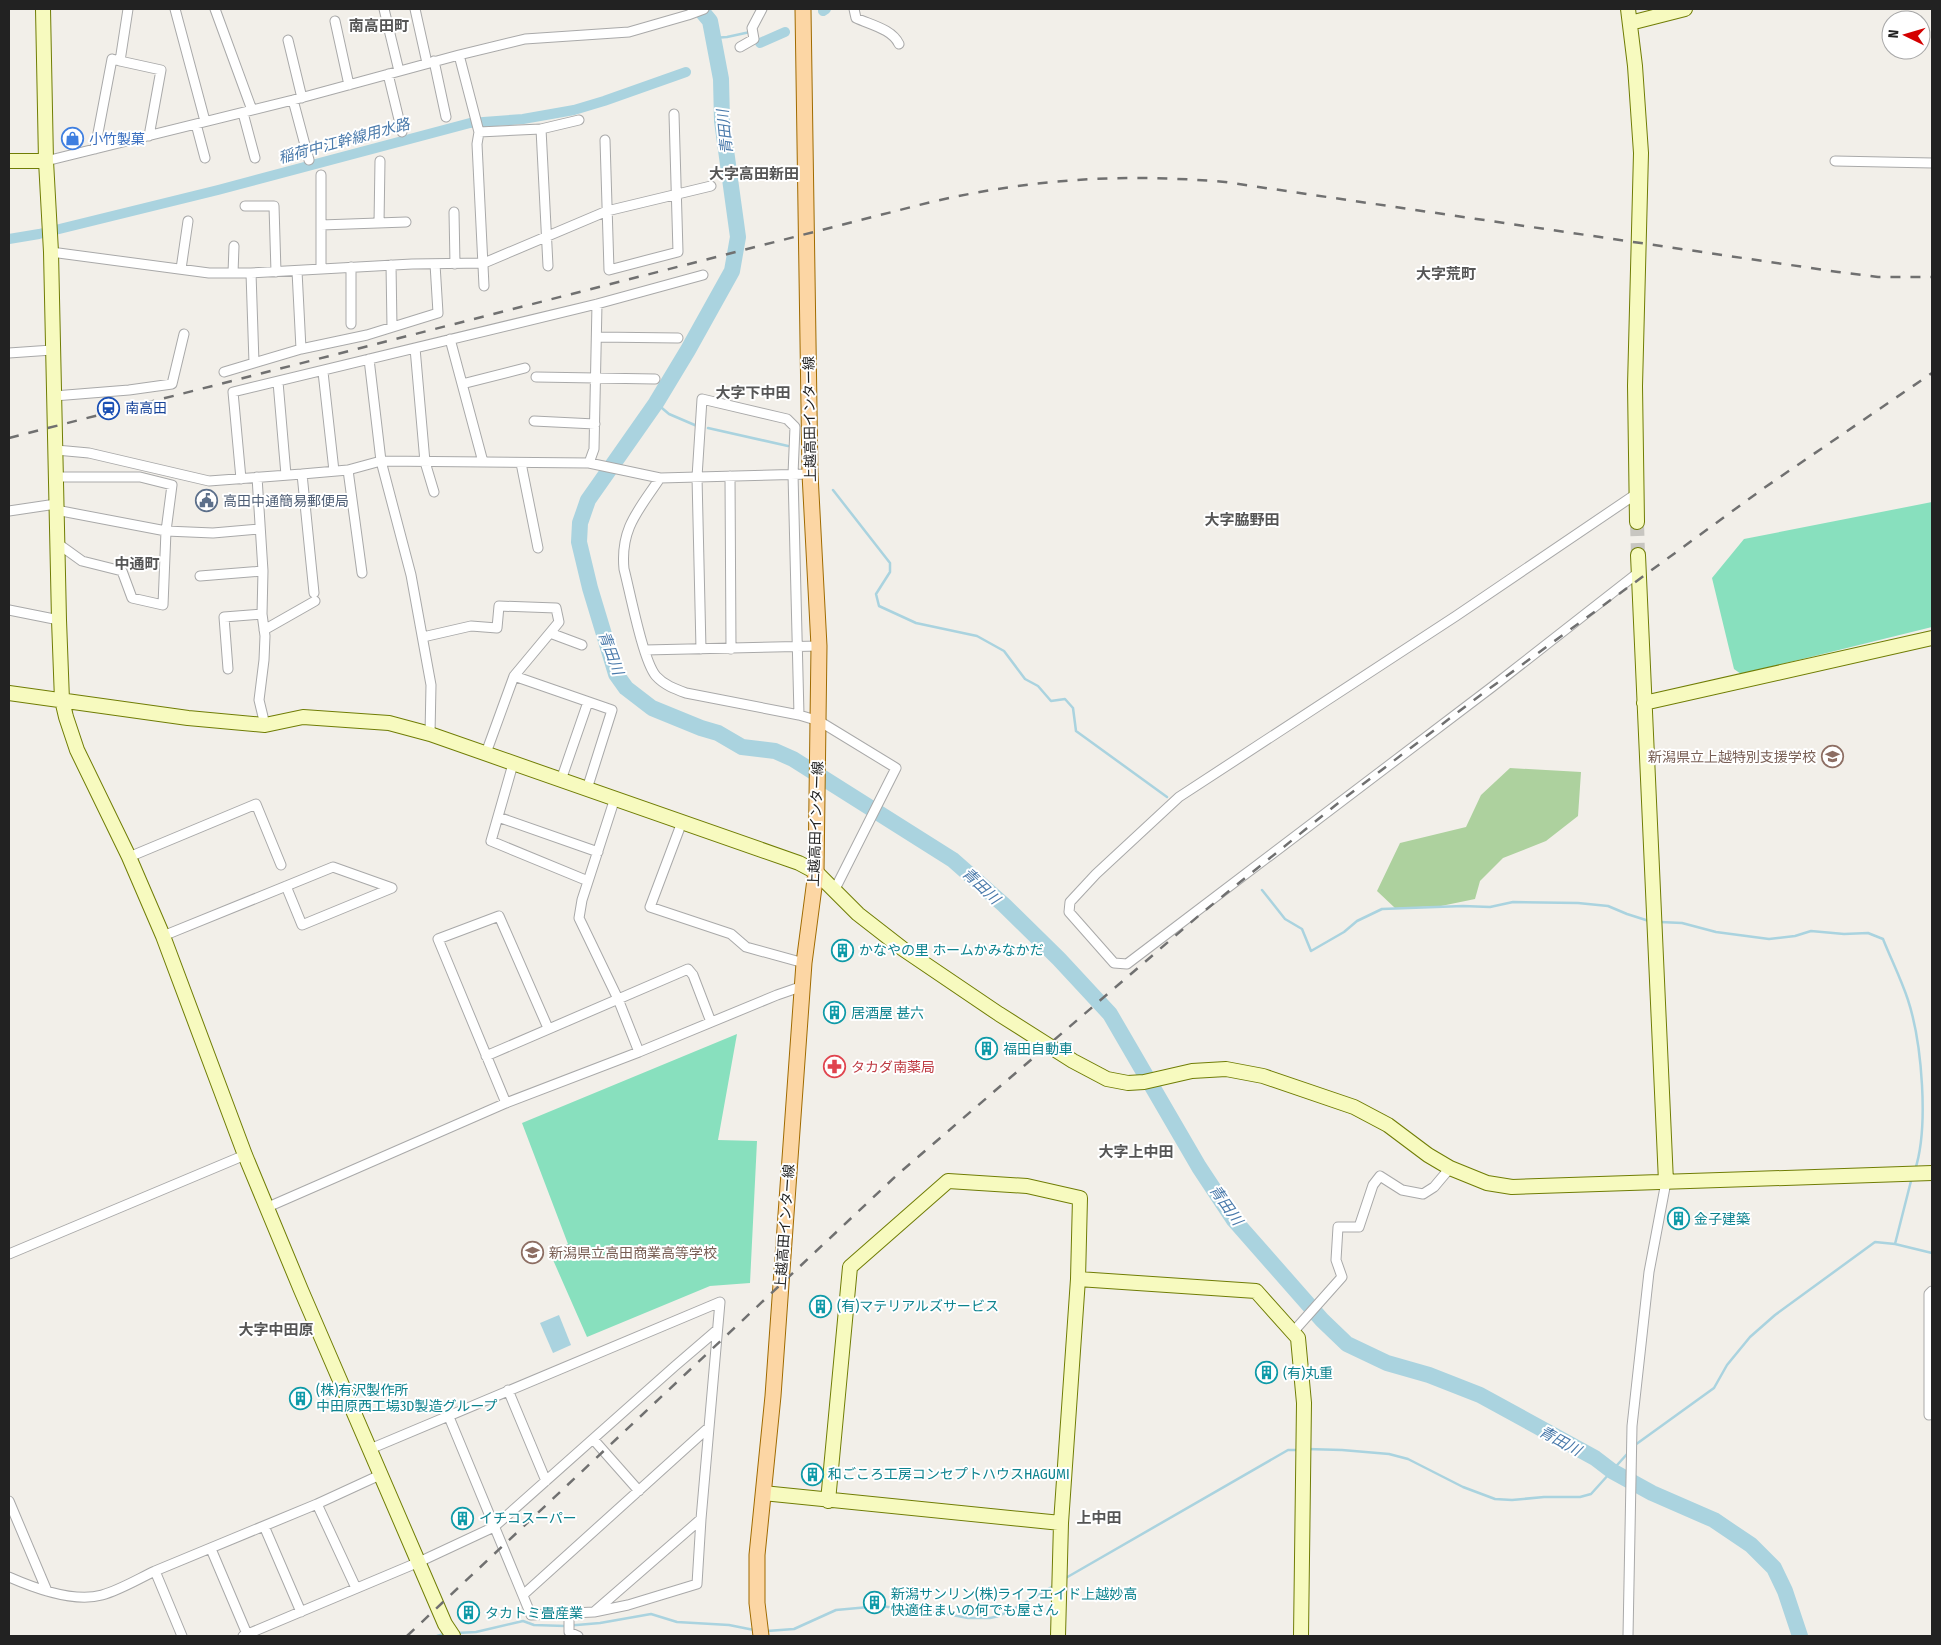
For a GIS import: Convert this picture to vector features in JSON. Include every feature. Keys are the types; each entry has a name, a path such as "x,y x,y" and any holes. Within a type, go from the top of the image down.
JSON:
{"main road":[{"name":"上越高田インター線","path":"760,1636 757,1603 757,1555 772,1396 804,963 816,872 818,810 819,646 810,474 803,9"}],"street":[{"path":"43,9 46,161 51,252 59,620 62,700 66,717 77,750 129,857 163,936 245,1155 301,1290 380,1475 453,1636"},
{"path":"120,61 128,9"},
{"path":"175,9 201,122 205,158"},
{"path":"215,9 248,111 255,158"},
{"path":"384,9 399,70"},
{"path":"414,9 446,117"},
{"path":"9,161 46,161 298,99 399,70 525,39 630,32 704,9"},
{"path":"740,48 754,39 752,32 762,9"},
{"path":"854,9 856,18 889,32 896,37 899,44"},
{"path":"1628,9 1636,75 1641,153 1635,386 1637,522"},
{"path":"1630,23 1685,9"},
{"path":"335,20 350,85"},
{"path":"288,40 309,160"},
{"path":"459,55 479,132 477,144 484,286"},
{"path":"95,149 112,59 161,70 149,136"},
{"path":"388,74 402,132"},
{"path":"605,140 609,270 678,252 674,114"},
{"path":"479,132 541,129 579,120"},
{"path":"541,129 548,266"},
{"path":"379,223 380,161"},
{"path":"1835,161 1932,163"},
{"path":"321,175 321,268"},
{"path":"51,252 209,272 251,273 321,268 484,263 607,211 711,186"},
{"path":"245,206 274,206 276,272"},
{"path":"454,212 455,264"},
{"path":"181,269 188,220"},
{"path":"322,225 406,222"},
{"path":"233,272 234,246"},
{"path":"224,372 438,313 435,264"},
{"path":"391,265 392,327"},
{"path":"351,267 351,324"},
{"path":"297,271 301,350"},
{"path":"251,273 254,363"},
{"path":"241,479 233,392 323,372 369,359 597,304 703,275"},
{"path":"589,464 594,450 597,304"},
{"path":"54,396 129,390 172,384 184,334"},
{"path":"596,337 678,338"},
{"path":"450,340 483,462"},
{"path":"415,348 425,462 434,492"},
{"path":"9,353 52,350"},
{"path":"369,359 381,461 412,575 431,685 430,734"},
{"path":"462,384 526,368"},
{"path":"323,372 334,471"},
{"path":"536,377 655,379"},
{"path":"278,382 286,475"},
{"path":"701,649 697,477 702,399 787,419 795,427 794,474 799,715"},
{"path":"534,422 594,424"},
{"path":"56,450 89,454 209,481 348,470 381,461 589,464 660,478 810,474"},
{"path":"521,463 538,548"},
{"path":"348,470 362,573"},
{"path":"264,630 315,597 302,474"},
{"path":"730,476 731,648"},
{"path":"56,477 140,477 172,485 166,531 163,605 132,598 122,570 82,561 58,543"},
{"path":"257,477 263,571 262,614 264,630 264,660 259,700 265,725"},
{"path":"660,478 630,523 623,543 624,569 649,666 656,675 673,689 686,693 799,715 819,721 896,768 834,891"},
{"path":"1636,494 1456,616 1179,797 1096,874 1070,902 1068,912 1114,963 1126,964 1492,687 1639,572"},
{"path":"9,510 56,507 166,531 213,533 260,528"},
{"path":"1628,1636 1632,1426 1649,1276 1666,1182 1638,555"},
{"path":"200,576 263,571"},
{"path":"423,637 470,626 497,628 499,606 556,608 559,622 514,676 486,754"},
{"path":"9,610 59,620"},
{"path":"228,669 224,617 262,614"},
{"path":"550,633 582,645"},
{"path":"1644,703 1932,638"},
{"path":"645,650 819,646"},
{"path":"514,676 612,710 587,789"},
{"path":"9,692 188,718 265,725 303,717 389,723 430,734 784,857 816,872 858,914 903,949 1073,1061 1114,1082 1128,1084 1166,1078 1192,1071 1226,1069 1263,1076 1310,1090 1354,1107 1388,1124 1428,1155 1450,1168 1487,1183 1512,1187 1927,1174"},
{"path":"561,780 588,702"},
{"path":"513,764 491,841 588,881"},
{"path":"615,798 588,881 579,918 618,999 639,1052"},
{"path":"129,857 256,804 281,865"},
{"path":"498,817 598,852"},
{"path":"682,822 650,906 731,934 746,947 804,963"},
{"path":"163,936 286,886 333,867 392,888 302,925 286,886"},
{"path":"506,1103 438,939 499,916 548,1028"},
{"path":"486,1056 688,969 711,1022"},
{"path":"268,1208 506,1103 803,986"},
{"path":"9,1254 245,1155"},
{"path":"1293,1332 1342,1277 1336,1260 1338,1227 1359,1228 1373,1185 1380,1176 1402,1190 1423,1194 1434,1187 1450,1168"},
{"path":"828,1501 850,1267 948,1181 1027,1186 1080,1198 1078,1280 1061,1523 1058,1636"},
{"path":"1078,1280 1256,1291 1298,1338 1304,1403 1301,1636"},
{"path":"1929,1415 1931,1386 1929,1294 1932,1291"},
{"path":"370,1449 720,1302 708,1428 697,1584 628,1605 594,1612 569,1616 531,1615 448,1417"},
{"path":"211,1549 245,1635 419,1562 494,1527 717,1330"},
{"path":"508,1390 546,1481"},
{"path":"523,1595 708,1428"},
{"path":"593,1439 639,1491"},
{"path":"9,1577 47,1591 89,1598 103,1595 318,1504 380,1475"},
{"path":"763,1494 1061,1523"},
{"path":"9,1501 47,1591"},
{"path":"318,1504 356,1588"},
{"path":"594,1612 701,1519"},
{"path":"264,1526 302,1612"},
{"path":"155,1572 182,1636"},
{"path":"569,1616 568,1633 578,1636"}],"green space":[{"path":"1932,502 1932,627 1741,674 1734,669 1712,578 1744,539"},
{"path":"1510,768 1581,772 1578,816 1546,841 1503,858 1480,881 1475,899 1441,906 1395,908 1377,891 1400,843 1466,827 1481,795"},
{"path":"737,1034 718,1140 757,1141 750,1283 710,1286 587,1337 550,1253 568,1244 522,1123"}],"water":[{"path":"559,1315 571,1345 553,1353 540,1323"}],"waterway":[{"name":"青田川","path":"700,9 710,21 721,79 722,121 738,237 732,271 656,403 588,500 580,523 579,542 590,588 616,674 626,688 652,708 718,733 742,747 775,751 793,759 953,860 1004,905 1059,959 1110,1014 1199,1167 1234,1220 1322,1320 1347,1344 1387,1363 1429,1375 1480,1395 1595,1458 1612,1471 1652,1493 1714,1520 1751,1545 1774,1568 1785,1591 1800,1636"},
{"path":"713,38 750,32"},
{"name":"稲荷中江幹線用水路","path":"760,43 785,32"},
{"name":"稲荷中江幹線用水路","path":"9,239 39,234 218,190 470,123 523,119 574,110 686,72"},
{"path":"656,403 669,414 697,426"},
{"path":"708,428 788,446"},
{"path":"833,490 890,563 890,572 876,594 879,606 916,623 977,636 1004,651 1025,679 1038,686 1051,701 1065,699 1073,708 1076,731 1167,797"},
{"path":"1262,890 1285,919 1302,929 1311,951 1344,932 1357,921 1382,909 1490,907 1513,902 1578,903 1608,906 1649,921"},
{"path":"1660,922 1682,923 1716,932 1769,939 1795,936 1811,931 1844,934 1868,933 1883,939 1908,1000 1917,1039 1923,1109 1922,1131 1915,1170"},
{"path":"1895,1244 1912,1177"},
{"path":"1635,1445 1714,1388 1727,1365 1750,1337 1775,1315 1875,1242 1895,1244 1932,1253"},
{"path":"1307,1449 1389,1454 1408,1459 1463,1487 1495,1499 1512,1500 1544,1497 1580,1497 1591,1494 1628,1453"},
{"path":"1064,1579 1288,1450 1299,1450"},
{"path":"767,1631 794,1629 836,1610 880,1606 968,1618 990,1618 999,1616 1021,1605 1055,1585"},
{"path":"457,1633 476,1632 523,1621 534,1625 565,1626 600,1623 651,1614 677,1622 729,1625 754,1630"},
{"path":"437,1636 444,1634"}],"tunnel":[{"path":"1637,522 1638,555"}],"railway":[{"path":"9,438 931,202 968,194 1041,183 1113,178 1187,179 1225,182 1838,272 1878,277 1932,277"},
{"path":"407,1636 897,1175 1203,912 1342,800 1482,694 1764,488 1932,373"}],"place":[{"name":"小竹製菓","path":"73,139"},
{"name":"南高田","path":"109,408"},
{"name":"高田中通簡易郵便局","path":"207,501"},
{"name":"新潟県立上越特別支援学校","path":"1832,757"},
{"name":"かなやの里 ホームかみなかだ","path":"843,950"},
{"name":"居酒屋 甚六","path":"835,1013"},
{"name":"福田自動車","path":"987,1049"},
{"name":"タカダ南薬局","path":"835,1067"},
{"name":"金子建築","path":"1678,1219"},
{"name":"新潟県立高田商業高等学校","path":"533,1253"},
{"name":"(有)マテリアルズサービス","path":"821,1306"},
{"name":"(有)丸重","path":"1267,1373"},
{"name":"(株)有沢製作所 中田原西工場3D製造グループ","path":"300,1398"},
{"name":"和ごころ工房コンセプトハウスHAGUMI","path":"812,1474"},
{"name":"イチコスーパー","path":"463,1518"},
{"name":"新潟サンリン(株)ライフエイド上越妙高 快適住まいの何でも屋さん","path":"875,1602"},
{"name":"タカトミ畳産業","path":"469,1613"}],"district":[{"name":"南高田町","path":"379,26"},
{"name":"大字高田新田","path":"754,174"},
{"name":"大字荒町","path":"1446,274"},
{"name":"大字下中田","path":"753,393"},
{"name":"大字脇野田","path":"1242,520"},
{"name":"中通町","path":"137,564"},
{"name":"大字上中田","path":"1136,1152"},
{"name":"大字中田原","path":"276,1330"},
{"name":"上中田","path":"1099,1518"}]}
